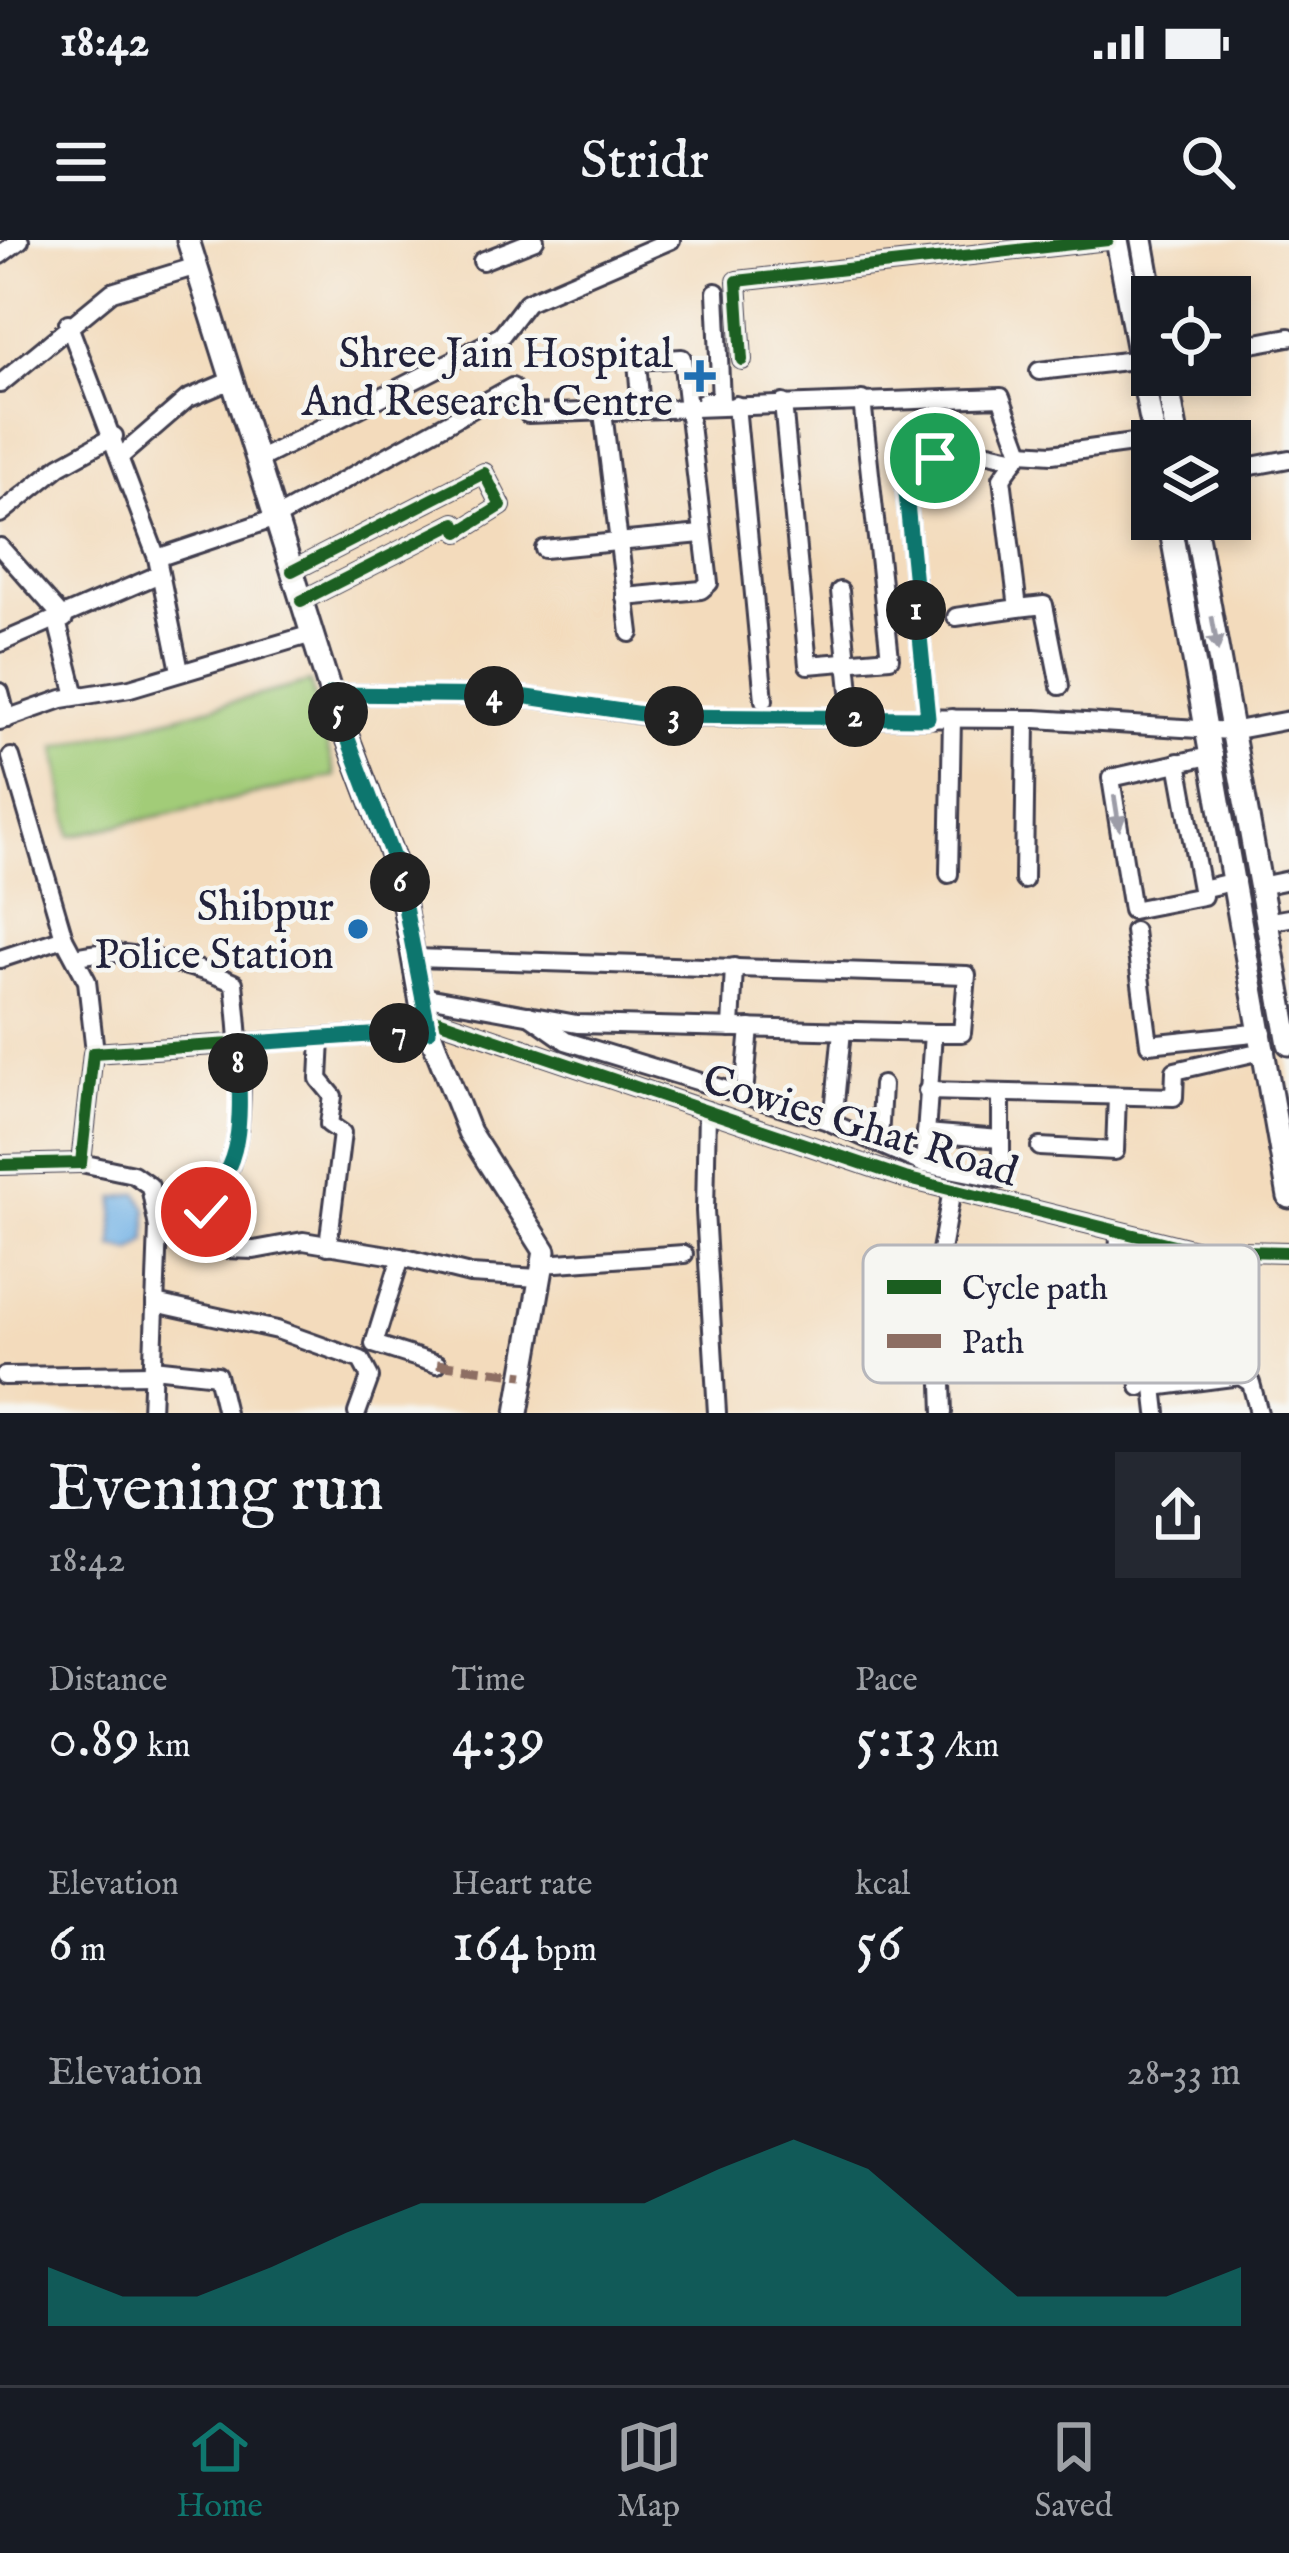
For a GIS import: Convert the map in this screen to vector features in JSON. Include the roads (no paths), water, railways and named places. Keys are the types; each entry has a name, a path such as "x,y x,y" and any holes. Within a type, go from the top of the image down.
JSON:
{"main road":[{"path":"188,240 331,694 398,871 424,1014 469,1132 545,1251 517,1413"},
{"path":"1112,240 1131,306"},
{"path":"1142,240 1148,276"},
{"path":"1174,540 1260,886 1278,920 1289,1044"},
{"path":"1197,540 1220,730 1214,754 1272,1050 1289,1197"}],"street":[{"path":"0,254 20,240"},
{"path":"258,460 501,336 527,302 671,240"},
{"path":"742,360 737,281 940,263 1112,240"},
{"path":"482,261 523,242"},
{"path":"0,384 68,323 112,292 197,266"},
{"path":"0,643 62,624 202,538 276,518 512,387 528,414 641,410 721,400 716,292"},
{"path":"68,323 159,566 180,671"},
{"path":"1251,344 1289,337"},
{"path":"625,597 701,590 709,583 682,358 637,361 641,410"},
{"path":"1040,371 1131,361"},
{"path":"120,458 188,399 232,380"},
{"path":"687,405 1001,397 1018,456"},
{"path":"783,403 808,665 890,658 862,400"},
{"path":"736,405 764,700"},
{"path":"603,412 630,633"},
{"path":"0,514 60,466 114,436"},
{"path":"928,718 903,462 989,453 1052,454 1131,443"},
{"path":"1018,456 1002,478 1018,608"},
{"path":"1251,466 1289,460"},
{"path":"292,571 484,473 500,506 459,532 455,523 302,601"},
{"path":"544,549 701,534"},
{"path":"0,547 62,624 76,695"},
{"path":"840,591 852,711"},
{"path":"956,617 1044,605 1060,686"},
{"path":"0,692 3,720 76,695 130,688 312,634"},
{"path":"331,694 521,696 655,716 1026,719 1220,730 1289,720"},
{"path":"949,874 952,718"},
{"path":"1024,880 1026,719"},
{"path":"1178,762 1206,888 1203,896 1132,910 1111,778 1178,762 1214,754"},
{"path":"11,757 64,938 87,981 95,1052 81,1163"},
{"path":"1186,810 1222,800"},
{"path":"1260,886 1289,880"},
{"path":"1206,888 1236,881"},
{"path":"1134,931 1149,1044 1272,1050"},
{"path":"0,959 64,938"},
{"path":"77,957 98,950 213,973 234,983 238,1142 217,1188 204,1197 154,1207"},
{"path":"95,1052 321,1039 424,1014 529,1015 577,1024 962,1033 967,974 414,958"},
{"path":"734,967 744,1094"},
{"name":"Cowies Ghat Road","path":"424,1014 952,1190 1171,1245"},
{"path":"529,1015 566,1041 833,1123 925,1164 1000,1179 1001,1095"},
{"path":"833,1123 842,1031"},
{"path":"925,1164 933,1033"},
{"path":"321,1039 320,1078 333,1096 329,1124 342,1133 328,1246"},
{"path":"927,1091 1174,1097 1175,1071 1272,1050"},
{"path":"879,1141 882,1084"},
{"path":"1040,1147 1114,1150 1117,1096"},
{"path":"707,1111 705,1211 717,1413"},
{"path":"926,1133 1000,1139"},
{"path":"0,1165 81,1163 133,1174 150,1186 155,1303 151,1413"},
{"path":"942,1245 952,1190"},
{"path":"204,1197 213,1238 225,1249 254,1250 286,1241 400,1257 470,1274 542,1271 684,1254"},
{"path":"1119,1234 1119,1245"},
{"name":"Cowies Ghat Road","path":"1259,1251 1289,1252"},
{"path":"361,1360 374,1344 400,1257"},
{"path":"155,1303 278,1330 361,1360 370,1377 357,1413"},
{"path":"374,1344 437,1364"},
{"path":"4,1376 153,1371 217,1375 226,1413"},
{"path":"942,1383 943,1413"},
{"path":"1140,1383 1140,1387"},
{"path":"1157,1413 1154,1387 1185,1383"},
{"path":"1251,1383 1259,1413"}],"water":[{"path":"138,1193 147,1209 147,1240 132,1252 113,1247 115,1198"}],"place":[{"name":"Shree Jain Hospital And Research Centre","path":"700,376"},
{"name":"Shibpur Police Station","path":"358,929"}]}
